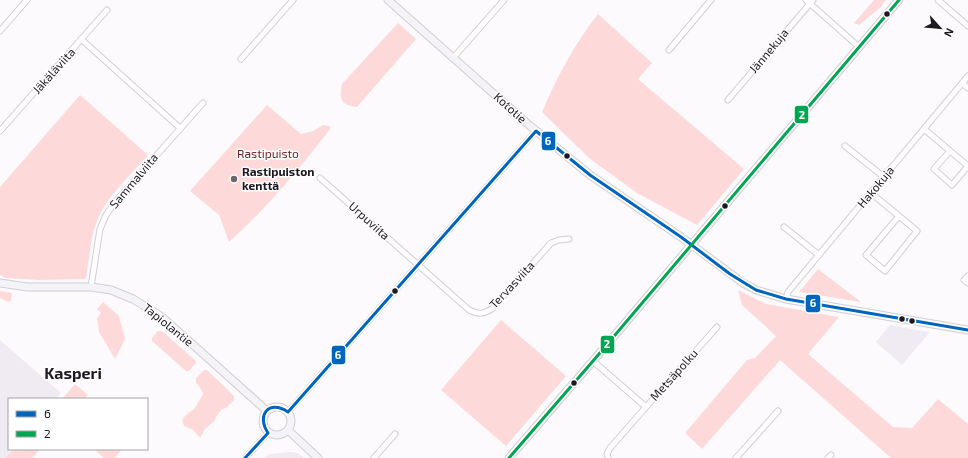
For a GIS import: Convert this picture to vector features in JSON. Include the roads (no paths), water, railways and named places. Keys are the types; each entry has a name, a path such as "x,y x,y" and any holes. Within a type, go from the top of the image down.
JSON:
{"street":[{"path":"0,31 27,0"},
{"path":"241,59 293,0"},
{"name":"Kototie","path":"388,0 536,131 590,175 692,245 743,283 756,290 786,298 968,330"},
{"path":"453,58 504,0"},
{"path":"669,50 711,0"},
{"path":"509,458 692,245 899,0"},
{"path":"938,0 968,26"},
{"path":"810,1 859,47"},
{"name":"Jännekuja","path":"728,100 810,1"},
{"name":"Jäkäläviita","path":"0,131 107,10"},
{"path":"81,40 180,128"},
{"name":"Hakokuja","path":"786,298 788,292 968,76"},
{"path":"962,83 968,88"},
{"name":"Sammalviita","path":"91,287 100,229 106,215 116,201 203,103"},
{"path":"924,129 968,166 952,185 934,169 950,151"},
{"path":"288,412 536,131"},
{"path":"845,146 884,177"},
{"name":"Urpuviita","path":"320,178 417,265"},
{"path":"871,192 917,231 884,271 866,256 899,216"},
{"path":"784,227 819,255"},
{"name":"Tervasviita","path":"417,265 469,310 478,314 486,313 493,308 551,243 569,239"},
{"path":"968,276 964,280 968,283"},
{"name":"Tapiolantie","path":"0,283 27,286 91,287 120,293 133,299 155,312 266,411"},
{"name":"Metsäpolku","path":"593,361 646,407 717,327"},
{"path":"280,407 288,412 292,421 288,430 277,436 268,433 263,423 266,411 270,408 280,407"},
{"path":"608,458 607,454 610,448 646,407"},
{"path":"736,458 778,411"},
{"path":"288,430 318,458"},
{"path":"246,458 268,433"},
{"path":"374,458 395,434"}],"place":[{"name":"Rastipuiston kenttä","path":"234,179"}],"district":[{"name":"Kasperi","path":"73,373"}],"park label":[{"name":"Rastipuisto","path":"268,154"}]}
